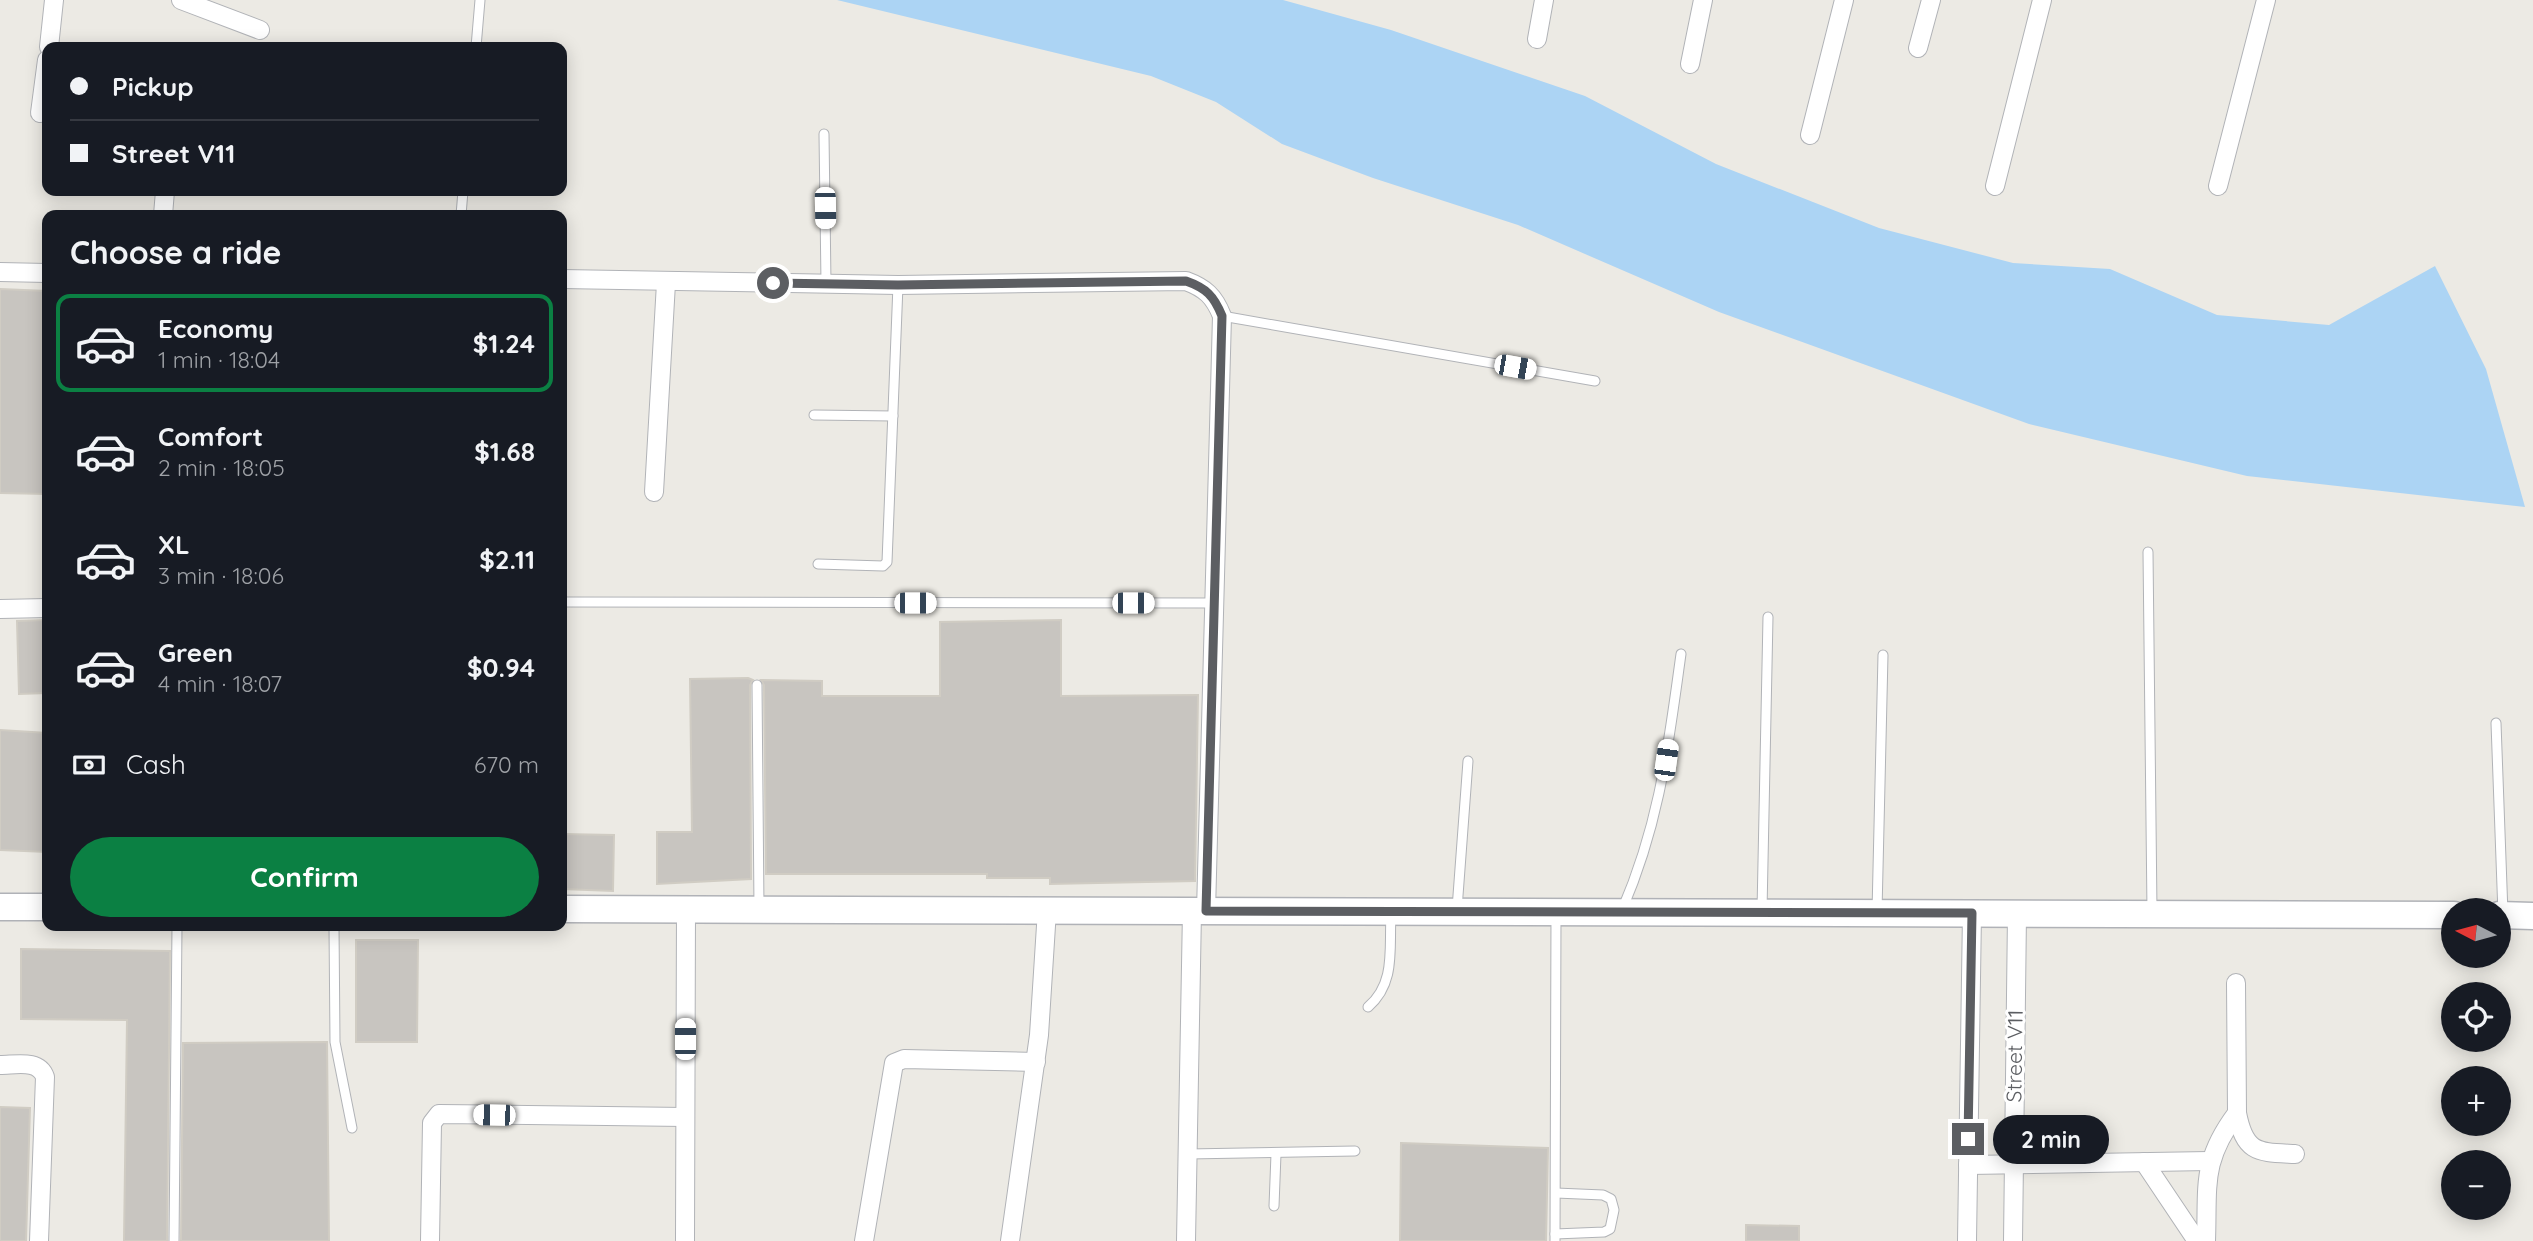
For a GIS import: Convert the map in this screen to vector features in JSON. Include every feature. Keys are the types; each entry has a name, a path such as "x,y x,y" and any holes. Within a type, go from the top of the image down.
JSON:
{"street":[{"path":"50,42 54,0"},
{"path":"181,0 260,30"},
{"path":"1536,38 1544,0"},
{"path":"1690,64 1703,0"},
{"path":"1810,135 1844,0"},
{"path":"1917,48 1931,0"},
{"path":"1995,186 2042,0"},
{"path":"2218,186 2266,0"},
{"path":"40,113 42,104"},
{"path":"0,272 42,273"},
{"path":"567,279 898,285 1186,281 1203,288 1216,300 1222,316 1214,603 1186,1241"},
{"path":"654,492 666,283"},
{"path":"0,609 42,608"},
{"path":"0,907 42,907"},
{"path":"567,909 2441,915"},
{"path":"685,1241 686,909"},
{"path":"1010,1241 1036,1062 1047,910"},
{"path":"1966,1241 1972,913"},
{"name":"Street V11","path":"2013,1241 2017,914"},
{"path":"2511,915 2533,915"},
{"path":"2236,983 2237,1114 2241,1134 2249,1145 2261,1152 2295,1154"},
{"path":"864,1241 894,1063 904,1059 1036,1062"},
{"path":"0,1065 36,1065 43,1069 45,1077 39,1241"},
{"path":"430,1241 432,1123 439,1114 685,1117"},
{"path":"2206,1241 2209,1161 2221,1135 2237,1114"},
{"path":"1968,1165 2209,1161"},
{"path":"2144,1162 2197,1241"}],"lane":[{"path":"476,42 480,0"},
{"path":"824,134 826,283"},
{"path":"818,564 883,566 887,562 898,285"},
{"path":"1222,316 1595,381"},
{"path":"814,415 893,416"},
{"path":"2148,552 2152,914"},
{"path":"567,602 1214,603"},
{"path":"1762,913 1768,617"},
{"path":"1620,912 1638,872 1663,786 1681,654"},
{"path":"1877,913 1883,654"},
{"path":"757,685 759,910"},
{"path":"2496,723 2501,898"},
{"path":"1457,912 1468,761"},
{"path":"1368,1007 1380,996 1387,983 1391,912"},
{"path":"1556,912 1555,1237 1591,1237 1610,1229 1614,1210 1611,1199 1603,1195 1556,1193"},
{"path":"174,1241 177,931"},
{"path":"334,931 335,1042 352,1128"},
{"path":"1188,1154 1355,1151"},
{"path":"1274,1206 1276,1154"}],"water":[{"path":"837,0 1283,0 1391,30 1585,96 1716,164 1879,228 2013,263 2110,269 2217,315 2329,325 2435,266 2486,369 2525,507 2247,476 2029,424 1719,312 1518,225 1373,178 1282,144 1216,102 1151,76"}],"building":[{"path":"0,289 42,291 42,494 0,493"},
{"path":"42,620 42,693 19,694 17,621"},
{"path":"1061,620 1061,696 1198,695 1195,881 1050,884 1050,878 987,878 987,874 766,874 764,685 761,680 822,681 822,696 940,696 940,622"},
{"path":"690,679 753,680 750,685 751,879 657,884 657,832 692,832"},
{"path":"0,730 42,733 42,852 0,850"},
{"path":"567,834 614,835 613,891 567,889"},
{"path":"356,940 418,940 417,1042 356,1042"},
{"path":"21,949 170,951 167,1241 124,1241 127,1020 21,1019"},
{"path":"327,1042 329,1241 181,1241 183,1043"},
{"path":"0,1107 30,1108 26,1241 0,1241"},
{"path":"1401,1143 1548,1148 1546,1241 1400,1241"},
{"path":"1746,1225 1799,1226 1799,1241 1746,1241"}],"route":[{"path":"773,283 898,285 1186,281 1203,288 1216,300 1222,316 1206,911 1972,913 1968,1139"}]}
